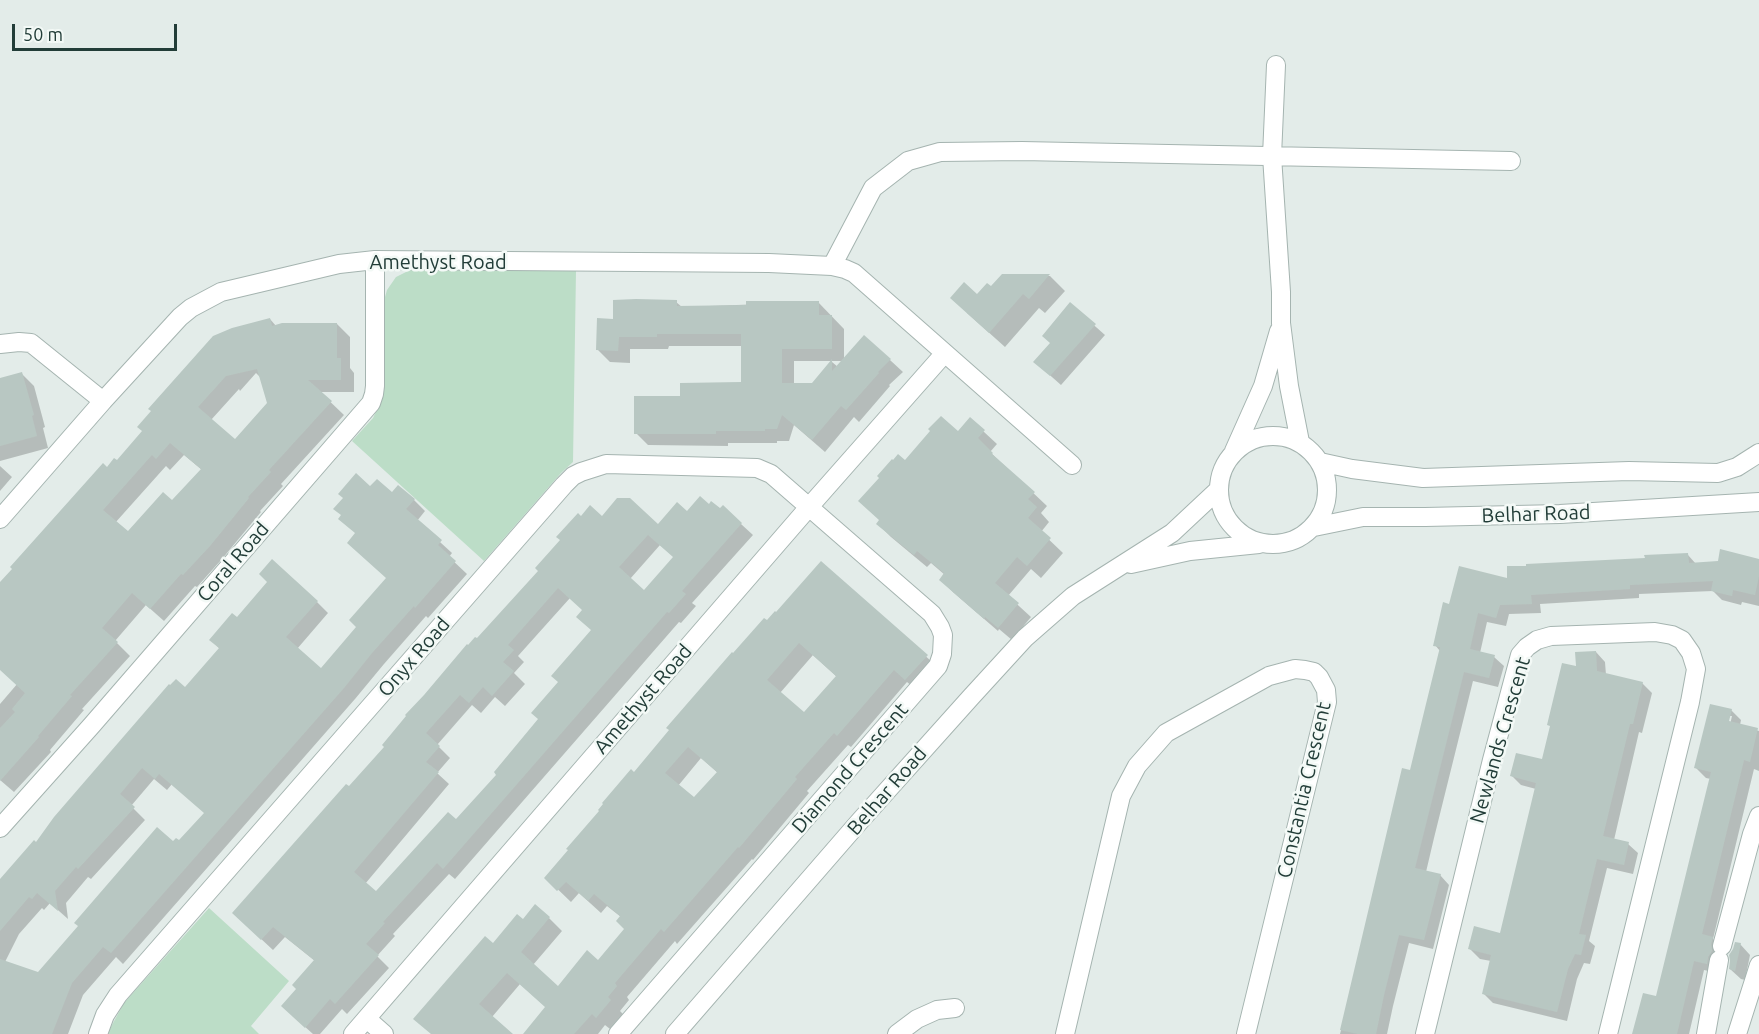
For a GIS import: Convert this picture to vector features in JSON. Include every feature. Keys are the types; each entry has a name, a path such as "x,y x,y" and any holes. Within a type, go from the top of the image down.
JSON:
{"street":[{"path":"1276,65 1272,156 1281,323 1289,386 1300,442"},
{"path":"832,266 873,188 908,161 940,152 1022,151 1511,161"},
{"name":"Amethyst Road","path":"0,519 180,317 204,300 221,292 319,268 375,260 769,263 832,266 854,273 1072,465"},
{"name":"Coral Road","path":"0,828 371,403 375,386 375,260"},
{"path":"1234,451 1249,441 1265,436 1283,436 1300,442 1311,450 1320,462 1328,483 1326,507 1314,527 1294,542 1269,546 1259,544 1234,529 1225,518 1220,504 1218,490 1222,469 1234,451 1263,386 1281,323"},
{"path":"0,344 31,343 103,401"},
{"name":"Amethyst Road","path":"353,1034 944,354"},
{"name":"Belhar Road","path":"1320,462 1353,469 1423,478 1629,471 1718,473 1737,467 1759,453"},
{"name":"Onyx Road","path":"98,1034 105,1015 118,995 573,476 606,464 749,467 771,474 809,507"},
{"name":"Belhar Road","path":"675,1034 891,786 1025,638 1073,596 1172,533 1218,490"},
{"name":"Belhar Road","path":"1314,527 1363,517 1560,514 1759,502"},
{"name":"Diamond Crescent","path":"618,1034 938,666 943,645 936,619 809,507"},
{"name":"Belhar Road","path":"1118,567 1190,551 1259,544"},
{"name":"Newlands Crescent","path":"1425,1034 1520,655 1537,640 1551,636 1655,632 1672,635 1682,640 1691,652 1696,669 1690,702 1608,1034"},
{"name":"Constantia Crescent","path":"1065,1034 1121,796 1137,766 1166,733 1269,676 1295,669 1305,670 1314,672 1319,678 1326,690 1328,702 1246,1034"},
{"path":"1707,1034 1720,953 1752,834 1759,816"},
{"path":"1737,1034 1759,965"},
{"path":"897,1034 917,1019 937,1010 955,1008"},
{"path":"367,1018 384,1034"}],"green space":[{"path":"410,270 576,271 573,462 484,561 352,441 373,418 383,397 387,290 396,277"},
{"path":"209,908 289,981 251,1026 259,1034 107,1034 124,1003"}],"building":[{"path":"1002,274 1050,274 1029,299 1023,294 989,333 950,298 964,282 977,294 987,283 991,286"},
{"path":"613,300 677,300 677,306 746,305 746,301 819,301 819,315 832,315 832,349 782,349 782,383 812,383 832,359 832,371 864,335 891,359 846,410 841,406 812,440 782,415 777,429 765,429 765,431 716,431 716,434 634,434 634,396 680,396 680,383 741,382 741,334 657,334 657,337 619,337 618,351 596,350 597,318 613,319"},
{"path":"1070,302 1096,324 1050,376 1033,362 1050,343 1042,336"},
{"path":"270,318 272,326 282,323 337,323 337,358 341,358 341,380 308,380 332,401 269,470 271,472 248,497 210,546 150,609 132,593 102,628 118,642 70,695 72,696 39,737 0,781 0,728 15,712 12,709 25,693 0,670 0,582 12,569 10,567 103,463 107,467 114,458 117,460 142,431 137,427 151,411 148,409 213,336 232,328","holes":["257,369 267,403 235,439 198,407 226,376","170,443 201,469 172,500 163,492 128,531 103,510 152,455 156,459"]},
{"path":"22,372 34,415 32,416 37,436 0,446 0,378"},
{"path":"941,416 958,431 970,417 985,430 978,438 992,454 1035,492 1028,499 1037,507 1028,518 1051,538 1027,566 1017,557 995,583 1019,603 998,628 985,617 984,619 939,580 944,573 917,551 914,555 876,524 879,520 858,501 879,478 877,476 892,459 898,454 905,460 930,431 928,429"},
{"path":"356,473 370,486 377,479 392,492 398,485 415,499 406,509 442,540 438,545 456,561 372,653 344,688 111,953 103,947 72,983 52,1034 0,1034 0,959 38,972 78,926 74,923 157,827 173,841 176,838 179,840 204,813 159,774 155,779 142,768 120,794 135,807 55,891 58,911 37,893 32,899 29,897 0,931 0,879 34,840 36,842 54,817 169,684 176,679 185,687 219,648 209,640 232,613 237,617 267,582 259,574 272,559 318,601 286,637 321,668 356,627 349,620 386,578 347,543 355,533 338,519 341,515 333,509 343,498 338,494"},
{"path":"700,496 709,504 711,501 720,508 723,505 742,523 682,591 686,594 669,613 667,612 443,869 437,863 383,922 385,923 366,944 379,955 335,1004 330,999 305,1028 281,1006 296,989 292,985 314,960 273,927 261,940 232,913 346,784 349,786 384,747 382,745 405,715 467,644 475,637 477,638 538,571 535,568 560,540 556,537 578,513 581,516 590,505 602,516 617,498 630,498 658,524 677,502 687,511","holes":["656,526 648,535 673,557 644,590 619,567","558,588 582,610 576,617 591,630 551,676 558,682 531,713 538,719 494,772 496,775 456,819 448,812 376,891 354,872 439,772 426,762 440,746 426,733 460,695 469,703 483,687 492,696 514,671 503,662 514,650 508,645"]},
{"path":"1720,549 1759,559 1759,576 1755,595 1733,590 1732,596 1711,591 1713,581 1630,585 1630,589 1531,595 1532,604 1500,605 1496,618 1478,613 1470,649 1495,655 1489,678 1464,672 1415,868 1441,874 1424,940 1399,935 1376,1034 1358,1034 1340,1030 1402,768 1410,770 1440,647 1433,646 1443,602 1449,604 1459,566 1507,578 1507,566 1645,558 1644,555 1688,553 1689,563 1718,561"},
{"path":"821,561 928,655 905,680 894,670 837,736 834,733 795,777 797,779 739,848 664,932 661,929 615,983 617,986 608,997 611,1000 596,1018 592,1014 574,1034 523,1034 545,1007 507,973 479,1004 513,1034 431,1034 413,1019 485,936 493,943 517,914 523,919 535,904 550,917 521,952 558,986 587,950 598,960 624,929 616,921 620,916 594,894 588,901 566,882 557,891 544,878 599,811 602,803 631,769 634,772 669,730 666,728 732,652 764,618 767,620","holes":["799,643 836,676 804,712 767,680","688,747 717,772 694,797 665,773"]},
{"path":"1596,651 1597,671 1643,682 1633,724 1630,724 1603,836 1629,842 1624,865 1597,859 1579,934 1586,935 1581,955 1575,954 1568,969 1557,1012 1482,994 1491,955 1468,949 1474,926 1500,933 1536,783 1510,776 1516,753 1542,759 1550,726 1547,725 1562,663 1576,666 1575,652"},
{"path":"1710,704 1732,709 1729,721 1758,728 1750,762 1744,760 1702,934 1713,937 1712,951 1707,964 1694,961 1677,1034 1632,1034 1643,993 1656,996 1711,772 1694,768"},
{"path":"1735,942 1741,943 1735,971 1729,969 1729,955"}]}
